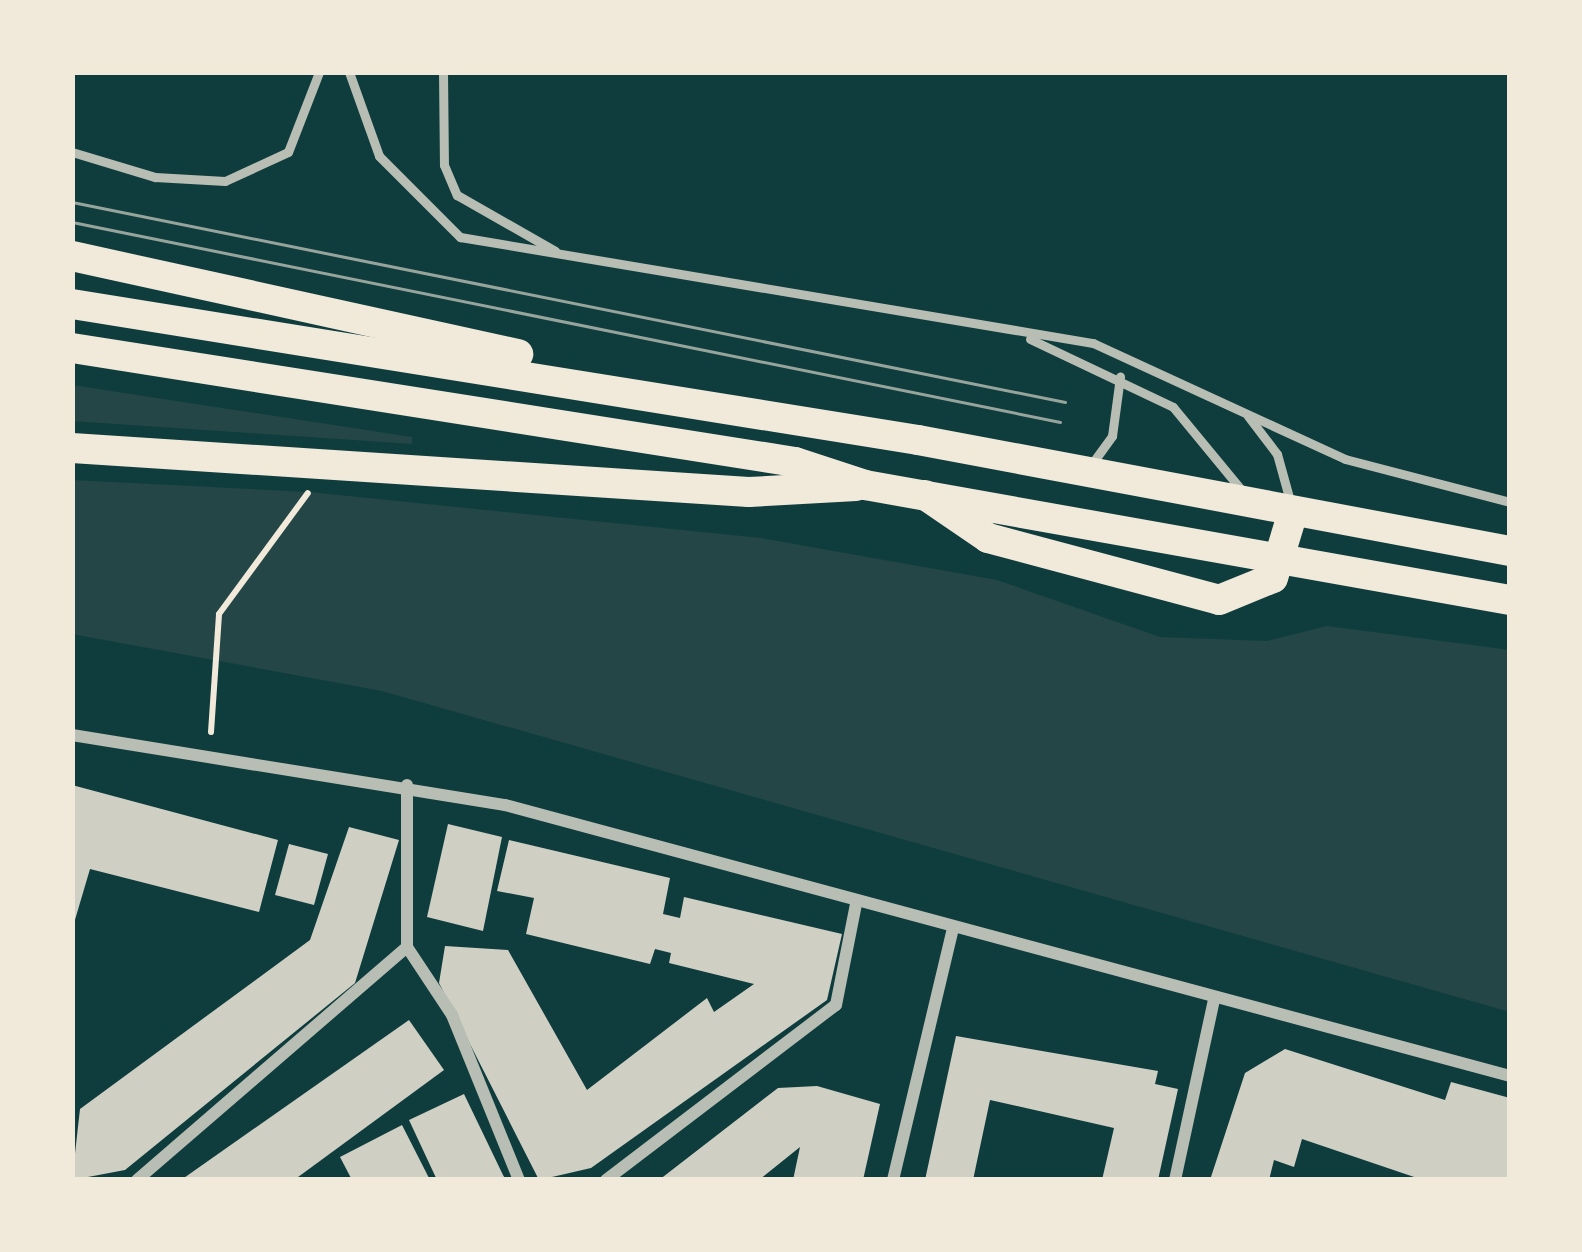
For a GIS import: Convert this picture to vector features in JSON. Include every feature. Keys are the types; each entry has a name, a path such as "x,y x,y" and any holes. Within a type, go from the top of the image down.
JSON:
{"main road":[{"path":"72,256 518,354 602,388"},
{"path":"72,304 1086,471 1254,507 1510,551"},
{"path":"72,348 795,462 865,485 1510,600"},
{"path":"72,448 749,492 865,485"},
{"path":"925,495 988,538 1206,599 1258,589 1282,559 1292,514"},
{"path":"1254,507 1282,559"}],"street":[{"path":"72,735 407,785 1510,1076"},
{"path":"407,785 406,947 452,1015 519,1180"},
{"path":"606,1180 836,1005 856,904"},
{"path":"893,1180 953,928"},
{"path":"136,1180 166,1160 406,947"},
{"path":"1175,1180 1214,999"}],"lane":[{"path":"72,152 155,177 225,181 288,152 319,72"},
{"path":"349,72 379,156 429,214 494,248 565,255 1093,344 1345,459 1510,502"},
{"path":"443,72 444,165 457,195 483,220 565,255"},
{"path":"1022,335 1120,376 1194,427 1254,507"},
{"path":"1086,471 1112,436 1120,376"},
{"path":"1244,411 1276,454 1292,514"}],"path":[{"path":"208,755 219,614 336,465"}],"shaded area":[{"path":"72,385 412,437 412,444 72,421"},
{"path":"72,480 309,492 761,538 997,580 1160,637 1267,641 1327,626 1510,650 1510,1012 382,691 72,634"}],"building":[{"path":"72,785 278,840 259,912 90,869 72,930"},
{"path":"448,824 502,837 483,931 427,917"},
{"path":"349,827 399,840 355,983 125,1170 72,1180 80,1109 310,940"},
{"path":"509,840 670,878 663,914 680,918 684,897 842,934 827,1000 591,1168 539,1180 439,983 445,946 508,950 587,1090 707,998 714,1012 754,984 669,963 671,953 655,949 650,964 526,934 534,898 497,891"},
{"path":"289,844 328,854 314,905 275,895"},
{"path":"409,1020 444,1070 294,1180 181,1180"},
{"path":"956,1036 1158,1071 1155,1084 1178,1089 1158,1180 1102,1180 1114,1128 990,1100 973,1180 925,1180"},
{"path":"1285,1049 1445,1100 1451,1082 1510,1098 1507,1180 1423,1180 1302,1139 1294,1167 1274,1160 1269,1180 1210,1180 1245,1073"},
{"path":"817,1086 880,1104 863,1180 793,1180 800,1147 759,1180 659,1180 778,1088"},
{"path":"464,1094 506,1180 437,1180 409,1120"},
{"path":"402,1125 430,1180 352,1180 340,1157"}],"tram line":[{"path":"72,202 1065,402"},
{"path":"72,222 1060,422"}]}
